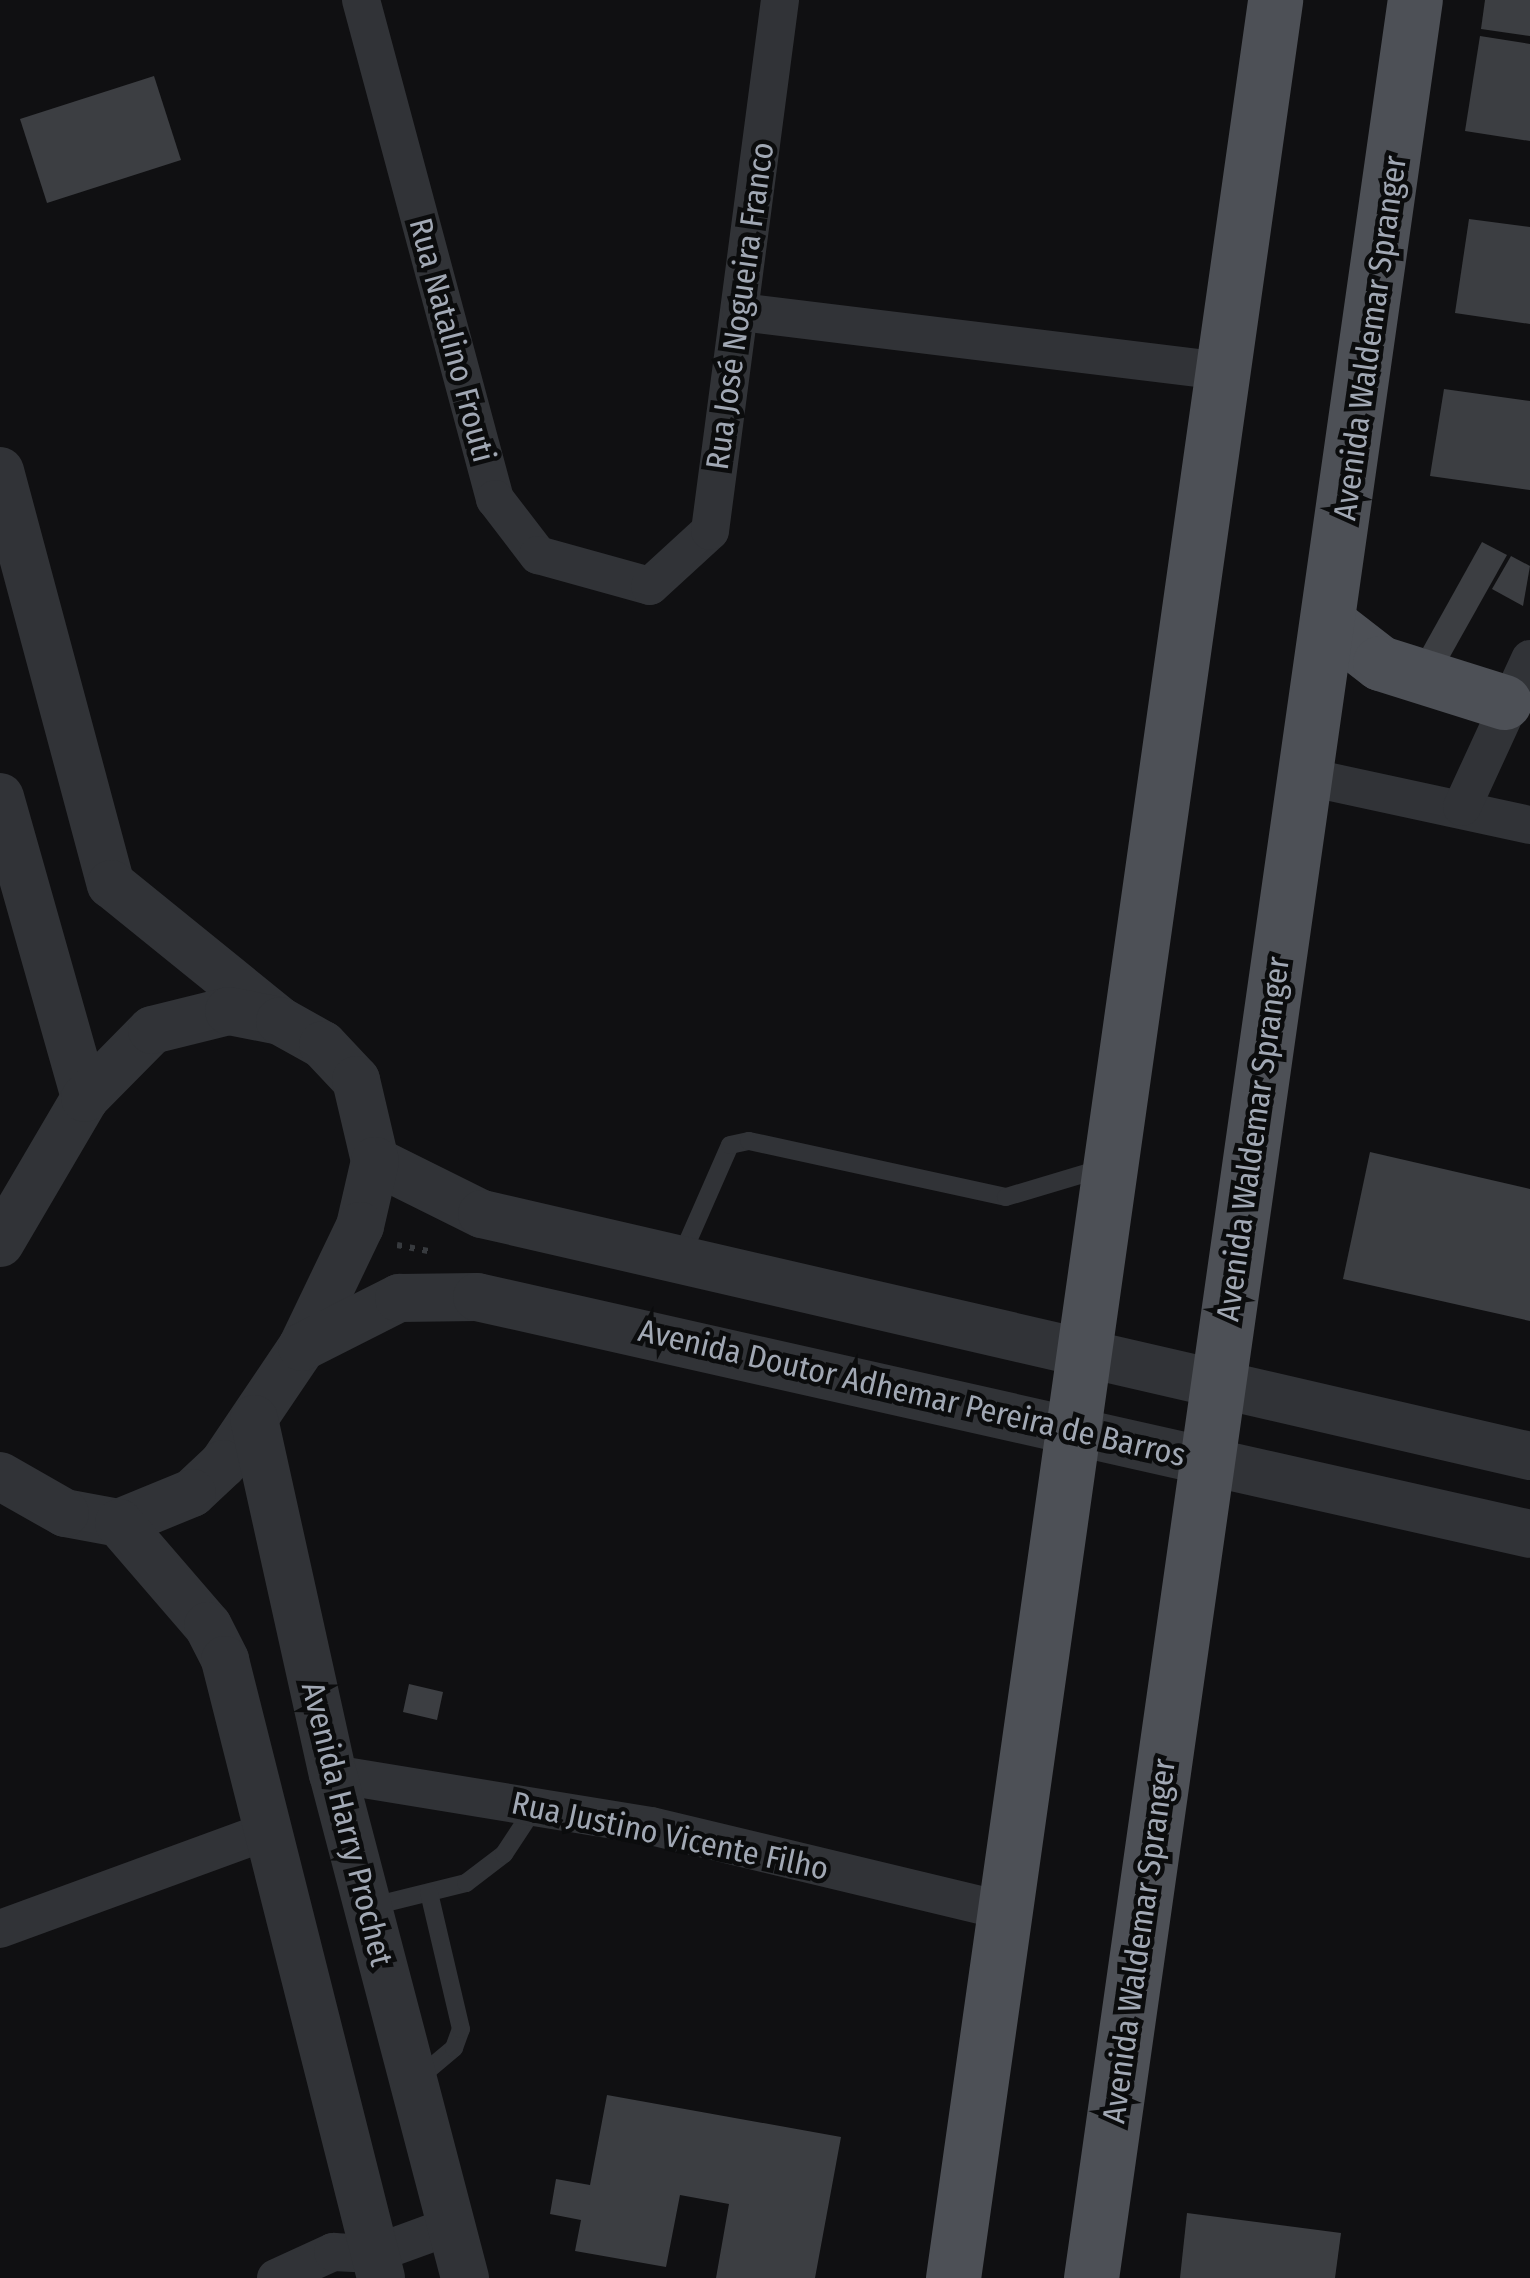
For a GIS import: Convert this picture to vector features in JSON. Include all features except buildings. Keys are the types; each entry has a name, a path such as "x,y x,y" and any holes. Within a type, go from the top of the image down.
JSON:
{"main road":[{"path":"953,2278 1275,0"},
{"name":"Avenida Waldemar Spranger","path":"1090,2278 1303,776 1332,625 1415,0"},
{"path":"1332,625 1380,663 1517,680"}],"street":[{"name":"Rua Natalino Frouti","path":"361,0 495,499 538,555 650,586"},
{"name":"Rua José Nogueira Franco","path":"650,586 710,532 780,0"},
{"path":"740,312 1222,371"},
{"path":"0,471 111,884 280,1021 322,1045 356,1080 375,1161 356,1236 302,1347 254,1420 192,1493 120,1523 65,1513 0,1476"},
{"path":"1462,807 1517,680"},
{"path":"1303,776 1462,807 1530,825"},
{"path":"0,797 84,1098"},
{"path":"0,1243 84,1098 118,1056 192,1014 280,1021"},
{"path":"375,1161 457,1206 1082,1355 1530,1456"},
{"name":"Avenida Doutor Adhemar Pereira de Barros","path":"302,1347 399,1298 440,1292 1530,1534"},
{"name":"Avenida Harry Prochet","path":"254,1420 333,1774 465,2278"},
{"path":"120,1523 208,1626 225,1660 371,2270"},
{"name":"Rua Justino Vicente Filho","path":"333,1774 535,1807 1005,1911"},
{"path":"0,1929 266,1832"},
{"path":"371,2270 451,2226"},
{"path":"276,2278 333,2252 371,2270"}],"lane":[{"path":"680,1260 730,1146 749,1142 1006,1197 1108,1166"},
{"path":"368,1907 466,1883 504,1854 535,1807"},
{"path":"413,2082 454,2048 460,2030 430,1893"}]}
